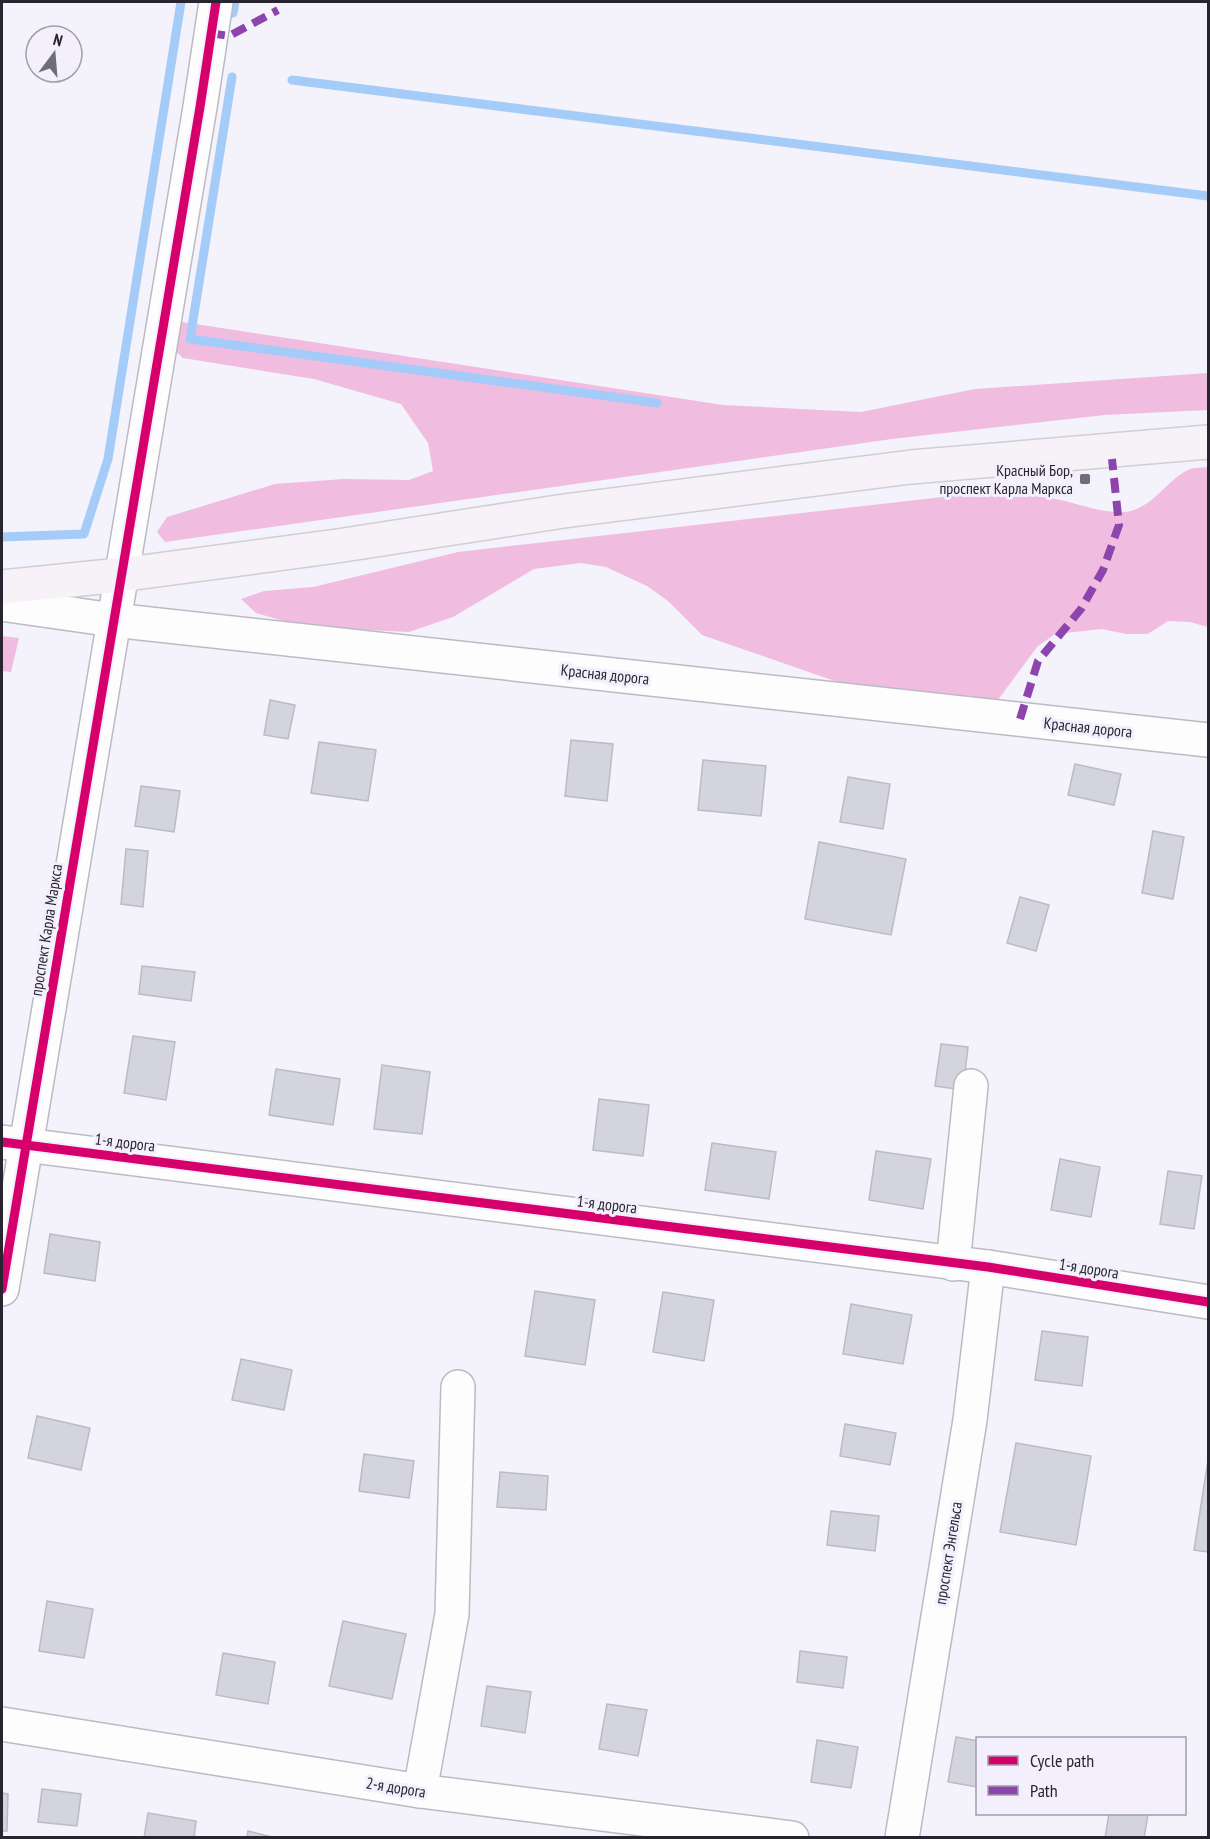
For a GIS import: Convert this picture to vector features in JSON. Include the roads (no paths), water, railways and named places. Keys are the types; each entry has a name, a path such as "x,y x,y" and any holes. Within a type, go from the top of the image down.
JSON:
{"main road":[{"path":"2,587 120,575 564,512 911,467 1209,442"}],"street":[{"name":"проспект Карла Маркса","path":"2,1289 13,1143 113,620 216,2"},
{"name":"Красная дорога","path":"2,604 113,620 1209,740"},
{"path":"953,1264 970,1086"},
{"name":"1-я дорога","path":"13,1143 988,1267 1209,1302"},
{"name":"проспект Энгельса","path":"902,1838 970,1420 988,1267"},
{"path":"420,1791 452,1614 458,1388"},
{"name":"2-я дорога","path":"2,1724 420,1791 792,1838"}],"waterway":[{"path":"2,537 84,534 108,459 181,2"},
{"path":"233,13 235,2"},
{"path":"232,77 190,339 657,403"},
{"path":"292,80 1208,196"}],"place":[{"name":"Красный Бор, проспект Карла Маркса","path":"1085,479"}]}
